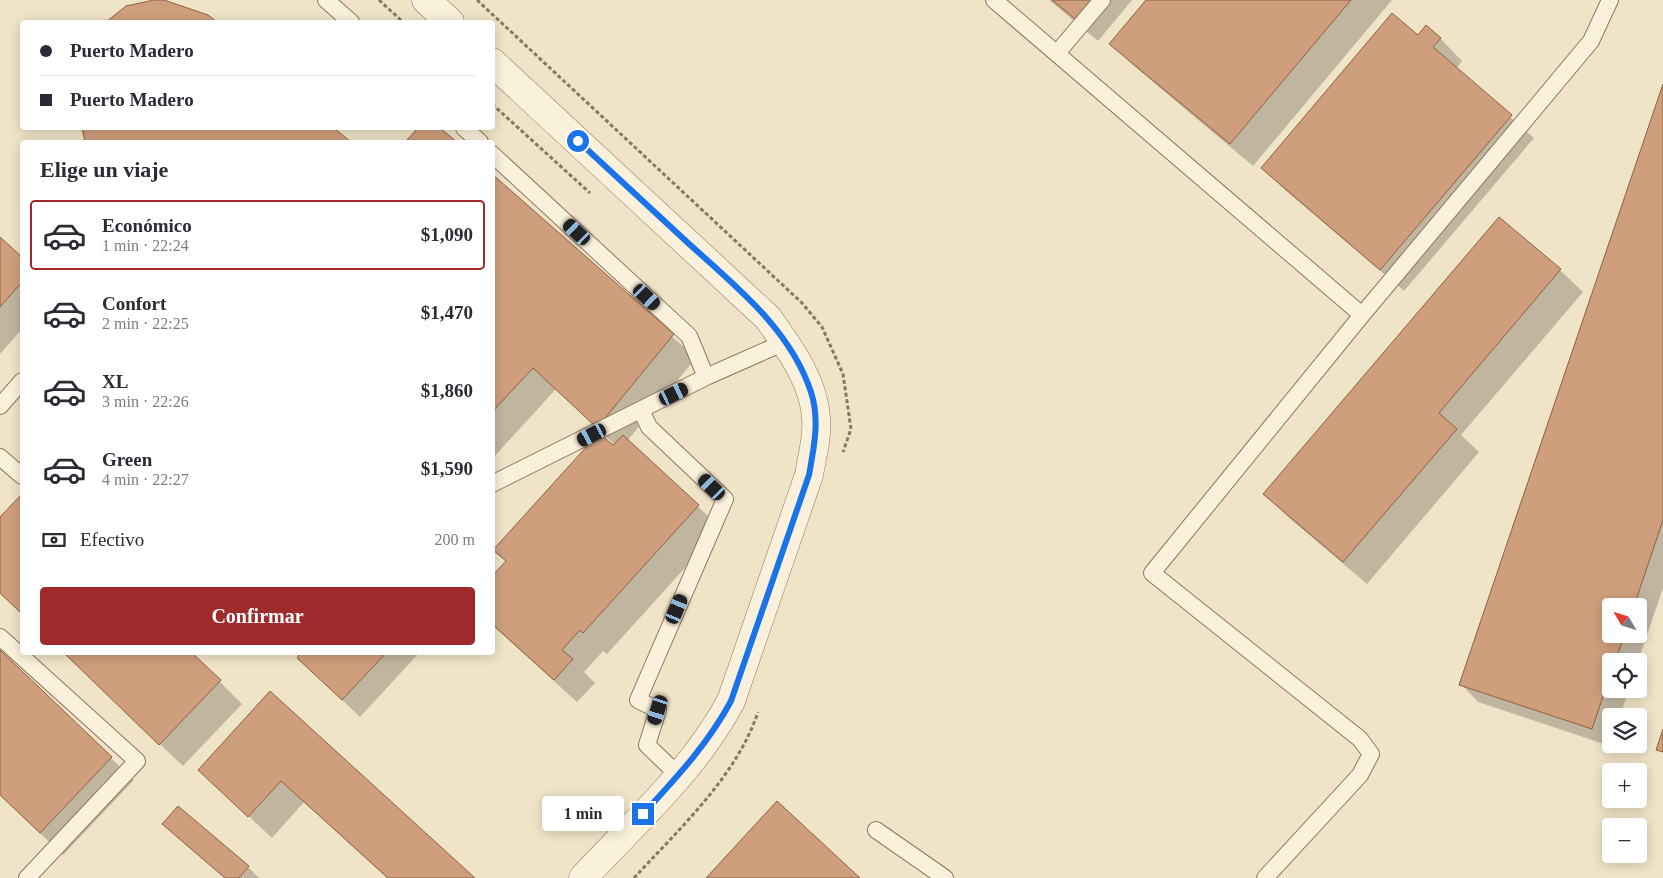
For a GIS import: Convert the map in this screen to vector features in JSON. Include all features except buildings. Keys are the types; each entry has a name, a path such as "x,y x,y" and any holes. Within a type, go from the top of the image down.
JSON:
{"street":[{"path":"426,0 448,20"},
{"path":"495,65 768,318 801,368 811,393 816,417 815,442 809,475 731,701 715,730 678,775 583,878"}],"lane":[{"path":"326,0 349,20"},
{"path":"994,0 1362,314"},
{"path":"1057,53 1102,0"},
{"path":"1264,878 1360,775 1371,754 1360,739 1152,573 1362,314 1591,41 1610,0"},
{"path":"466,130 478,140"},
{"path":"495,157 689,336 706,377"},
{"path":"495,483 706,377 785,342"},
{"path":"0,406 20,383"},
{"path":"641,410 649,427 725,499 638,700 658,710 646,745 678,775"},
{"path":"0,457 20,474"},
{"path":"0,637 137,761 27,878"},
{"path":"876,830 945,878"}],"path":[{"path":"379,0 401,20"},
{"path":"477,0 802,303 822,327 843,374 851,429 842,457"},
{"path":"634,878 703,804 750,737 759,709"}],"route":[{"path":"578,141 768,318 801,368 811,393 816,417 815,442 809,475 731,701 715,730 696,756 643,814"}]}
